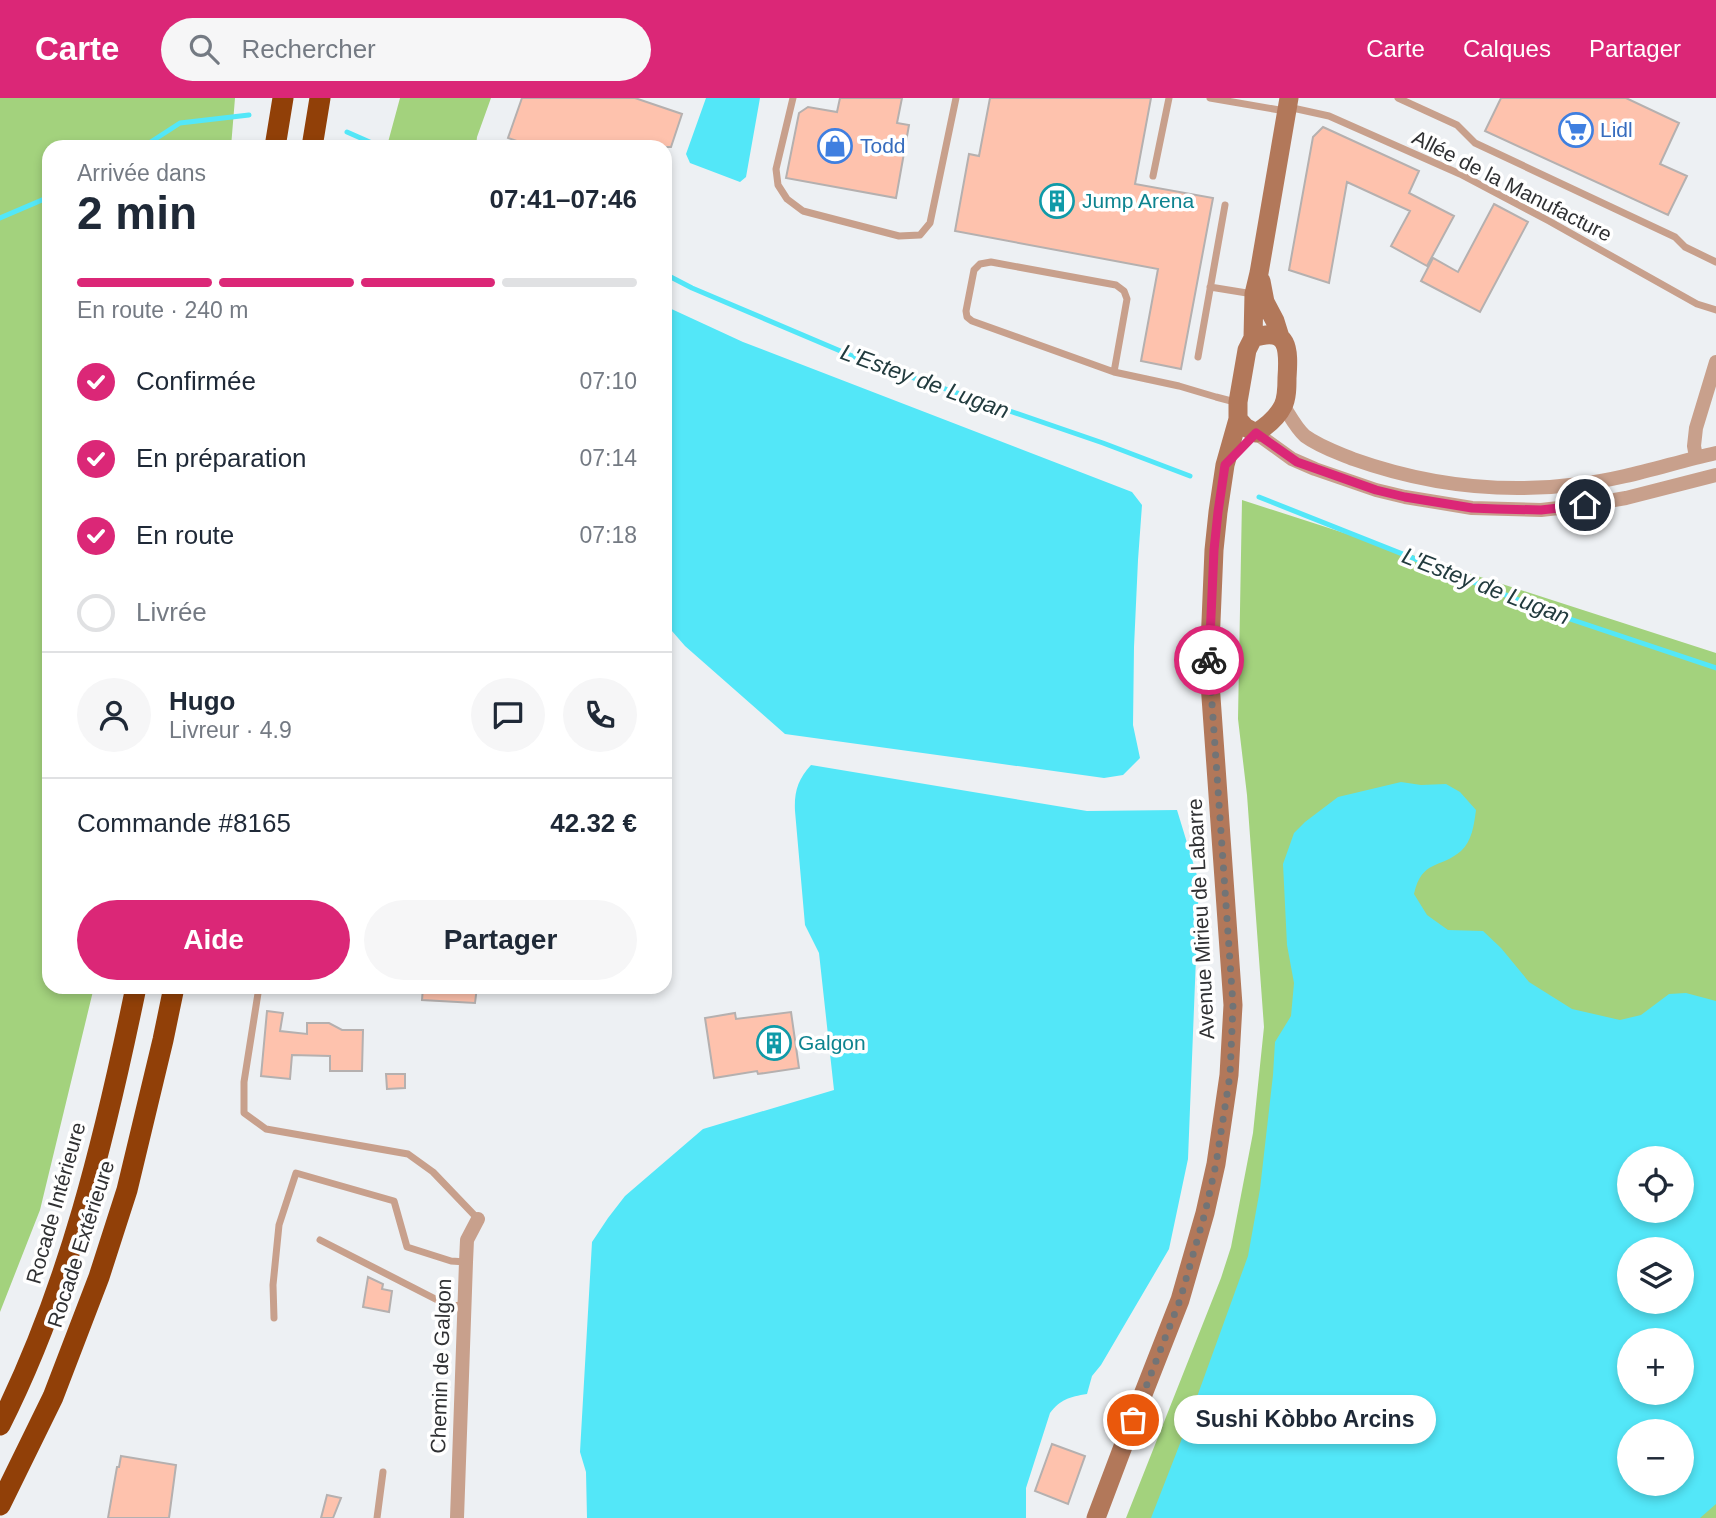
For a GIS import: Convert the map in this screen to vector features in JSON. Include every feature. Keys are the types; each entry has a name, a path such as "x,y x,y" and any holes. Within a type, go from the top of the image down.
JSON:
{"highway":[{"path":"276,140 283,98"},
{"path":"313,140 320,98"},
{"name":"Rocade Intérieure","path":"0,1425 21,1384 67,1264 93,1174 134,994"},
{"name":"Rocade Extérieure","path":"0,1505 53,1397 99,1277 127,1190 173,994"}],"main road":[{"name":"Avenue Mirieu de Labarre","path":"1096,1518 1180,1300 1216,1164 1230,1075 1233,1005 1209,669 1214,550 1225,469 1247,350 1252,338 1254,294 1287,105"},
{"name":"Avenue Mirieu de Labarre","path":"1259,273 1265,302 1280,337 1287,346 1289,359 1283,405"},
{"path":"1252,338 1270,334 1280,337"},
{"path":"1225,469 1256,433 1270,424 1283,405"},
{"path":"1238,410 1245,427 1256,433"}],"street":[{"path":"1696,457 1696,428 1716,362"},
{"path":"1283,405 1300,430 1323,448 1380,469 1440,482 1498,488 1581,484 1622,477 1716,453"},
{"path":"1256,433 1297,462 1376,490 1472,508 1541,510 1626,498 1716,475"},
{"path":"1497,509 1498,488"},
{"name":"Chemin de Galgon","path":"457,1518 467,1240 478,1219"}],"lane":[{"path":"793,98 776,169 778,185 787,199 803,211 899,236 920,235 930,223 956,98"},
{"path":"1153,176 1168,98"},
{"name":"Allée de la Manufacture","path":"1210,98 1287,105 1328,116 1460,174 1697,304 1716,310"},
{"path":"1398,98 1457,125 1475,144 1675,237 1685,247 1716,262"},
{"path":"1198,357 1225,205"},
{"path":"1114,372 1126,299 1124,291 1116,285 991,262 980,264 974,270 966,311 967,317 972,321 1114,372 1216,397 1238,410"},
{"path":"1210,287 1254,294"},
{"path":"258,994 244,1082 244,1112 266,1129 408,1154 433,1172 478,1219"},
{"path":"274,1318 273,1284 279,1225 296,1173 394,1201 407,1247 451,1261 466,1262"},
{"path":"320,1240 449,1306 465,1306"},
{"path":"377,1518 383,1472"}],"green space":[{"path":"0,98 235,98 232,140 42,140 42,994 92,994 40,1210 0,1312"},
{"path":"400,98 491,98 477,140 389,140"},
{"path":"1242,500 1716,653 1716,1518 1126,1518 1221,1278 1231,1247 1253,1133 1264,1027 1247,795 1238,719"}],"water":[{"path":"706,98 760,98 746,177 740,182 690,163 686,154"},
{"path":"672,309 743,342 1132,492 1142,505 1134,647 1133,725 1140,758 1123,775 1104,778 785,734 685,646 672,631"},
{"path":"811,765 1087,811 1177,810 1199,882 1188,1159 1169,1249 1092,1376 1087,1394 1066,1399 1050,1413 1026,1488 1026,1518 587,1518 586,1472 580,1452 592,1242 625,1196 703,1129 834,1090 819,953 805,925 795,811 798,786"},
{"path":"1401,782 1421,785 1446,784 1460,792 1476,810 1470,838 1465,847 1453,857 1427,870 1417,883 1414,894 1427,915 1448,930 1483,931 1529,982 1572,1009 1620,1020 1641,1015 1669,994 1686,993 1716,1001 1716,1504 1700,1518 1151,1518 1248,1256 1260,1189 1275,1042 1291,1016 1294,983 1287,945 1283,864 1294,833 1338,797"}],"building":[{"path":"522,98 635,98 682,114 672,144 672,140 508,138"},
{"name":"Todd","path":"840,98 902,98 897,123 909,125 896,198 786,178 799,113 808,107 837,112"},
{"path":"990,98 1151,98 1135,184 1213,198 1181,369 1141,361 1158,269 955,231 969,154 979,156"},
{"path":"1501,98 1626,98 1679,123 1660,164 1687,176 1668,215 1485,131"},
{"path":"1323,127 1419,171 1409,193 1454,216 1427,266 1391,246 1410,211 1347,182 1329,283 1289,270 1313,137"},
{"path":"1494,204 1528,222 1480,312 1421,281 1433,258 1458,272"},
{"path":"422,994 476,994 475,1003 422,1000"},
{"path":"267,1011 283,1013 280,1031 307,1034 307,1023 329,1023 342,1030 363,1030 362,1071 330,1071 330,1056 292,1055 290,1079 261,1076"},
{"path":"791,1012 799,1068 714,1078 705,1018 735,1013 736,1019"},
{"path":"386,1074 405,1074 405,1088 387,1089"},
{"path":"368,1277 383,1284 382,1289 392,1291 389,1312 363,1307"},
{"path":"1052,1444 1085,1456 1068,1504 1035,1491"},
{"path":"121,1456 176,1465 169,1518 108,1518"},
{"path":"327,1495 341,1498 333,1518 321,1518"}],"waterway":[{"name":"L'Estey de Lugan","path":"154,140 180,123 249,115"},
{"name":"L'Estey de Lugan","path":"347,132 365,140"},
{"name":"L'Estey de Lugan","path":"0,218 42,200"},
{"name":"L'Estey de Lugan","path":"672,278 864,361 1103,443 1190,476"},
{"name":"L'Estey de Lugan","path":"1259,497 1546,611 1716,668"}],"way so far":[{"path":"1133,1420 1180,1300 1205,1213 1230,1075 1233,1005 1209,660"}],"place":[{"name":"Lidl","path":"1576,130"},
{"name":"Todd","path":"835,146"},
{"name":"Jump Arena","path":"1057,201"},
{"name":"Galgon","path":"774,1043"},
{"name":"Sushi Kòbbo Arcins","path":"1133,1420"}],"route":[{"path":"1209,660 1214,550 1225,465 1256,433 1297,462 1376,490 1405,497 1472,508 1541,510 1585,505"}]}
